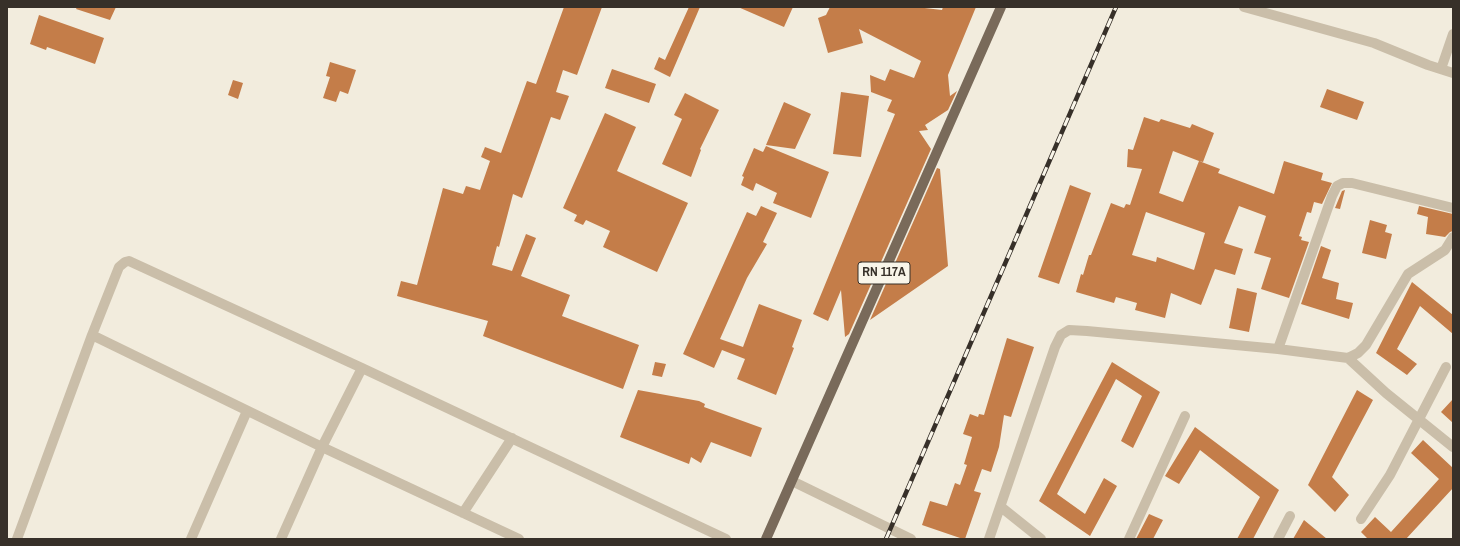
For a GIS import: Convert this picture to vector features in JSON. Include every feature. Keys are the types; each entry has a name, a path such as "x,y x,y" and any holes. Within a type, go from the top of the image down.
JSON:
{"main road":[{"name":"RN 117A","path":"766,539 1001,7"}],"street":[{"path":"1244,7 1374,43 1453,73"},
{"path":"1441,69 1453,34"},
{"path":"1278,349 1332,196 1338,186 1343,183 1352,183 1453,208"},
{"path":"989,539 1055,347 1061,335 1069,330 1278,349 1348,358 1358,353 1366,345 1408,274 1445,250 1453,237"},
{"path":"17,539 92,335 119,267 125,262 129,262 362,368 726,539"},
{"path":"92,335 322,447 519,539"},
{"path":"1348,358 1386,393 1453,447"},
{"path":"1361,519 1390,475 1446,367"},
{"path":"280,539 322,447 362,368"},
{"path":"191,539 247,411"},
{"path":"1129,539 1185,416"},
{"path":"463,513 512,438"},
{"path":"792,481 910,539"},
{"path":"1001,507 1041,539"},
{"path":"1278,539 1290,516"}],"building":[{"path":"77,7 116,7 110,20 76,9"},
{"path":"564,7 602,7 577,75 563,70 556,92 569,96 560,120 551,117 522,198 513,194 499,247 497,246 492,265 512,271 526,234 536,238 521,276 570,295 562,316 639,345 623,389 483,336 488,321 397,296 401,281 417,285 443,188 463,194 466,186 480,190 490,161 481,157 485,147 501,153 527,81 536,84"},
{"path":"689,7 700,7 670,77 654,69 659,57 665,60"},
{"path":"738,7 793,7 784,27"},
{"path":"830,7 916,7 942,10 943,7 976,7 948,75 950,96 957,91 948,110 925,125 928,130 919,131 931,149 849,334 845,337 841,290 828,321 813,314 895,114 887,111 892,100 871,92 870,75 885,81 890,69 914,78 921,61 859,29 863,43 828,53 818,18 826,15"},
{"path":"39,15 104,38 95,64 47,47 46,50 30,44"},
{"path":"330,62 356,70 348,94 340,91 336,102 323,98 330,77 326,76"},
{"path":"612,69 656,84 649,103 605,88"},
{"path":"233,80 243,83 238,99 228,95"},
{"path":"1327,89 1364,102 1357,120 1320,107"},
{"path":"841,92 869,96 861,157 833,154"},
{"path":"685,93 719,110 700,149 701,150 691,177 662,164 682,119 674,115"},
{"path":"784,102 811,114 795,149 766,145"},
{"path":"605,113 636,127 617,171 688,203 657,272 603,247 610,231 586,220 583,225 574,221 577,215 563,208"},
{"path":"1144,117 1159,122 1161,119 1190,128 1192,124 1214,133 1203,162 1199,161 1220,169 1218,173 1274,194 1284,161 1323,173 1321,180 1332,183 1322,204 1314,202 1311,213 1307,212 1299,236 1302,237 1301,240 1309,242 1289,298 1261,289 1271,258 1254,253 1266,216 1239,206 1224,243 1243,249 1235,275 1215,269 1201,305 1171,293 1165,318 1135,310 1137,303 1116,297 1114,303 1076,292 1081,274 1083,275 1089,255 1091,255 1111,203 1124,208 1126,204 1130,205 1142,169 1127,167 1128,149 1133,150","holes":["1173,151 1199,161 1183,202 1159,193","1146,212 1205,233 1194,270 1157,257 1156,262 1132,255"]},
{"path":"766,146 829,172 811,218 773,203 777,193 756,183 753,191 741,185 744,177 742,176 754,148 763,152"},
{"path":"937,168 940,169 948,266 870,320"},
{"path":"1070,185 1091,193 1059,284 1038,277"},
{"path":"1345,190 1340,209 1335,208 1342,191"},
{"path":"761,206 777,213 763,242 767,244 747,278 720,339 743,347 759,304 802,320 792,347 794,348 776,395 737,379 745,359 722,350 714,368 683,354 747,212 756,216"},
{"path":"1419,206 1453,214 1453,231 1445,237 1426,234 1428,217 1417,214"},
{"path":"1370,220 1387,225 1385,232 1392,234 1386,259 1362,253"},
{"path":"1321,246 1331,250 1322,278 1339,283 1336,299 1353,303 1349,319 1301,304"},
{"path":"1412,282 1453,315 1453,334 1420,306 1397,349 1417,364 1407,375 1376,353"},
{"path":"1237,288 1257,293 1249,332 1229,328"},
{"path":"1007,338 1034,347 1011,417 1004,415 999,447 991,472 982,469 974,491 981,493 965,539 963,539 922,525 930,501 947,506 955,483 960,485 967,465 964,464 972,437 963,434 970,414 978,417 979,414 984,415"},
{"path":"655,362 666,364 662,377 652,375"},
{"path":"1112,362 1160,392 1133,448 1121,441 1142,396 1116,379 1057,494 1085,514 1104,478 1117,486 1090,536 1039,501"},
{"path":"638,390 699,401 705,404 704,407 762,428 751,457 711,442 701,463 691,457 689,464 620,437"},
{"path":"1357,390 1373,400 1332,477 1349,495 1335,512 1308,485"},
{"path":"1453,399 1453,423 1441,412"},
{"path":"1195,427 1279,490 1253,539 1237,539 1260,497 1200,450 1179,484 1165,476"},
{"path":"1423,440 1453,468 1453,488 1406,539 1368,539 1361,532 1375,517 1391,532 1439,479 1411,453"},
{"path":"1149,514 1163,520 1153,539 1136,539"},
{"path":"1304,520 1327,539 1293,539"}],"railway":[{"path":"886,539 1116,7"}]}
